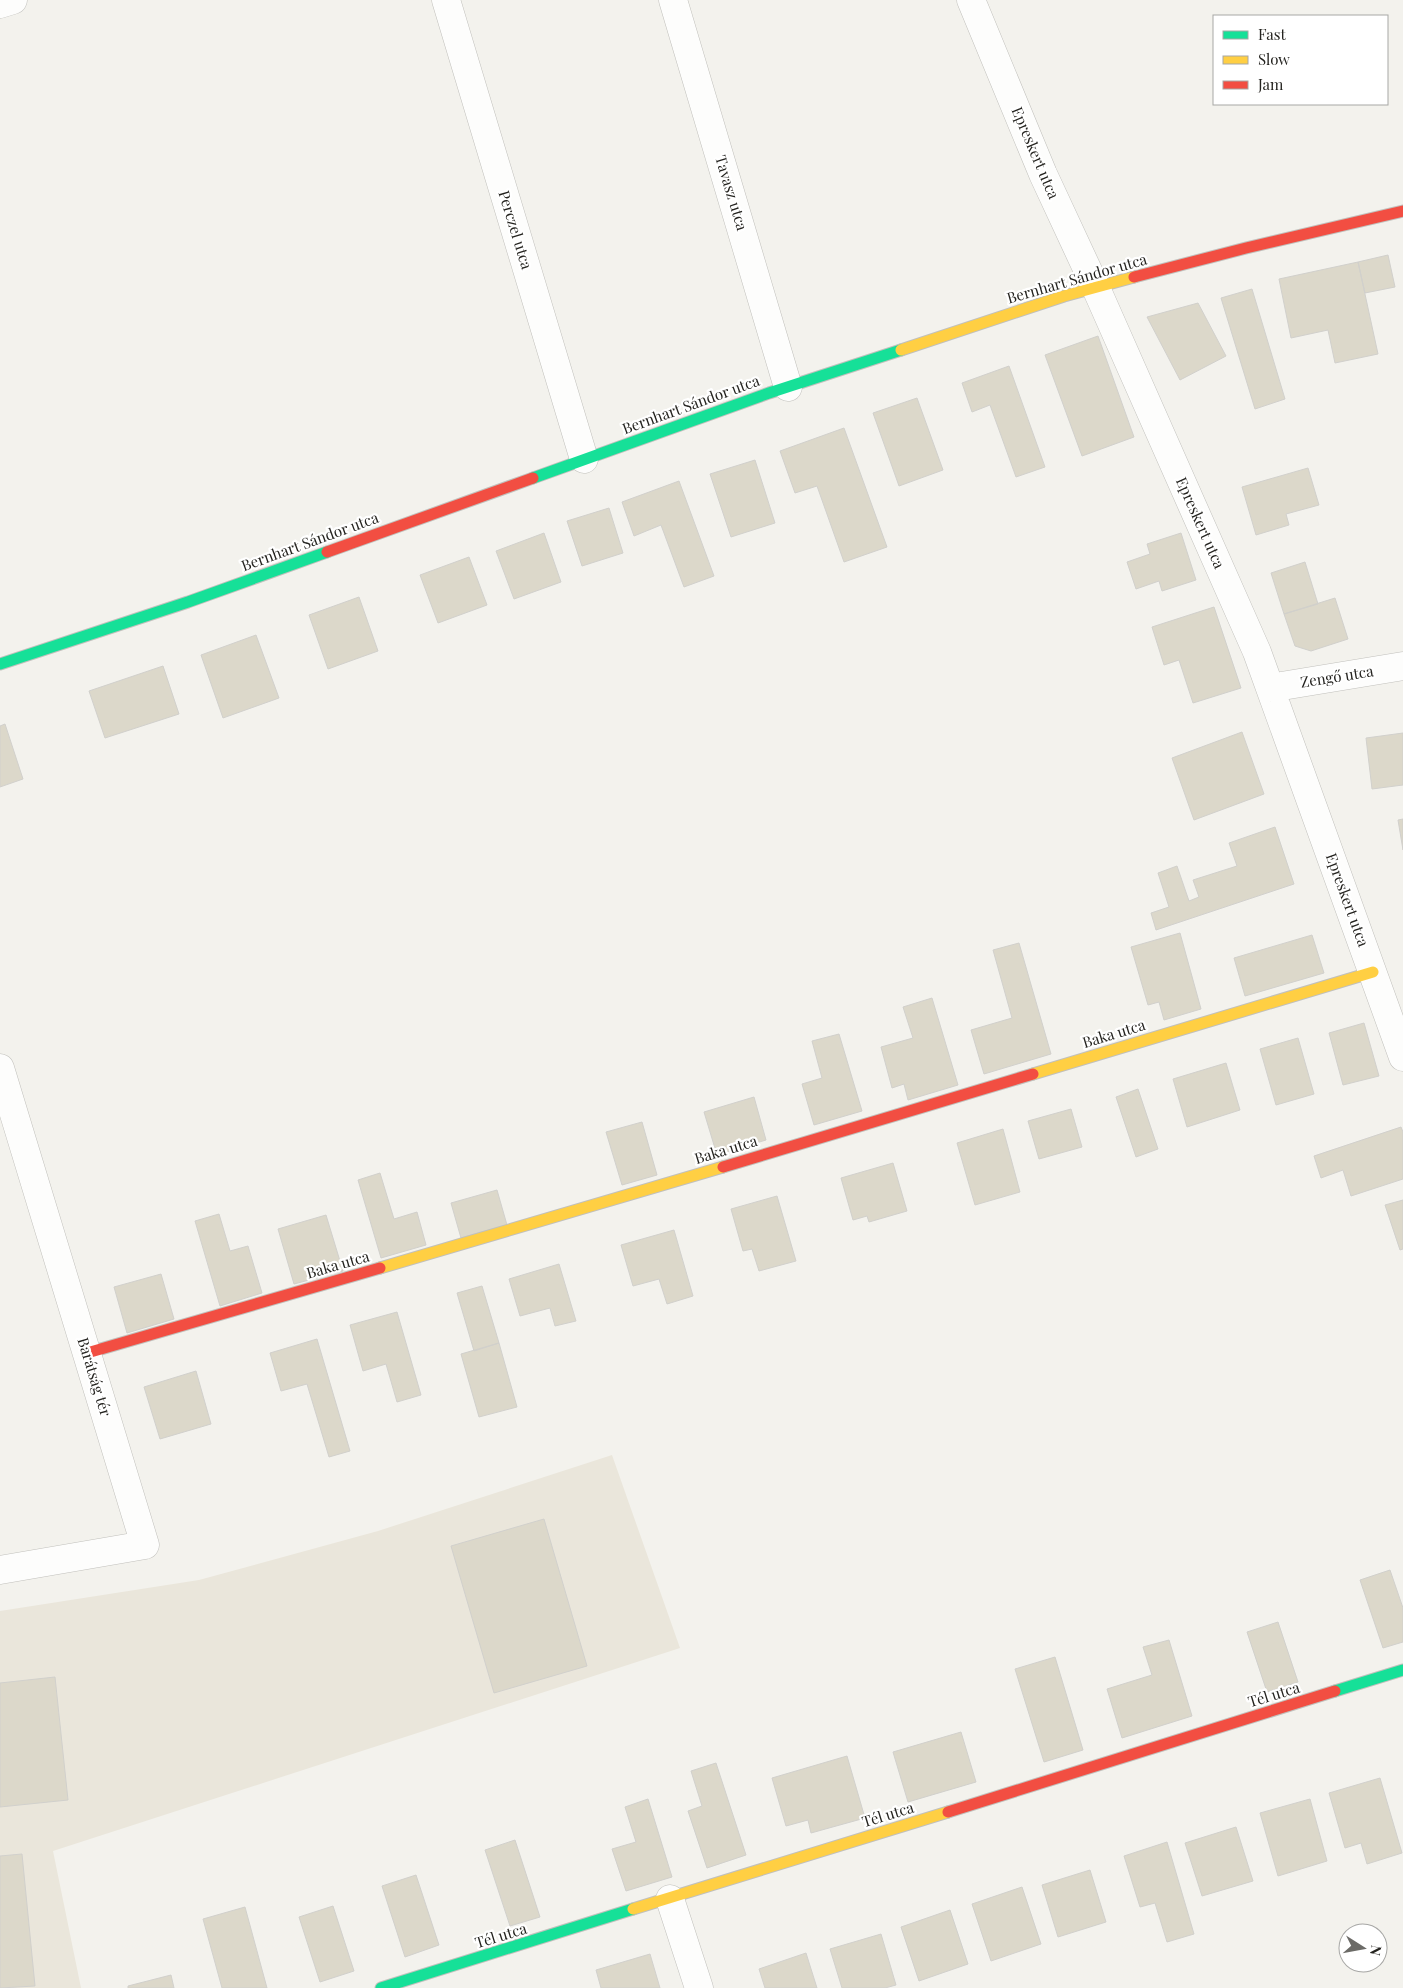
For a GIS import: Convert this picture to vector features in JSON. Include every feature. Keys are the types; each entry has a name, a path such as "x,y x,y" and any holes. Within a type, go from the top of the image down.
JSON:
{"street":[{"path":"0,4 13,0"},
{"name":"Perczel utca","path":"446,0 584,460"},
{"name":"Tavasz utca","path":"673,0 788,387"},
{"name":"Epreskert utca","path":"971,0 1042,174 1096,288 1257,652 1403,1057"},
{"name":"Bernhart Sándor utca","path":"0,664 188,602 788,387 1064,296 1246,248 1403,211"},
{"name":"Zengő utca","path":"1270,688 1403,666"},
{"name":"Baka utca","path":"87,1353 586,1208 1373,972"},
{"name":"Barátság tér","path":"0,1068 145,1545 0,1570"},
{"name":"Tél utca","path":"381,1988 1403,1670"},
{"path":"670,1899 698,1988"}],"shaded area":[{"path":"612,1455 680,1648 53,1851 81,1988 0,1988 0,1611 199,1580 378,1531"}],"building":[{"path":"1388,255 1395,287 1365,293 1358,262"},
{"path":"1358,262 1378,354 1335,363 1328,330 1291,338 1279,279"},
{"path":"1252,289 1285,399 1255,409 1221,298"},
{"path":"1198,303 1226,356 1180,380 1147,317"},
{"path":"1098,336 1134,437 1082,456 1045,355"},
{"path":"1009,366 1045,467 1016,477 990,405 972,412 962,383"},
{"path":"917,398 943,470 899,486 873,413"},
{"path":"844,428 887,547 844,562 817,486 795,493 780,451"},
{"path":"755,460 775,523 731,537 710,474"},
{"path":"1308,468 1319,505 1286,514 1289,525 1256,535 1242,487"},
{"path":"679,481 714,576 684,587 661,525 634,536 622,502"},
{"path":"609,508 623,553 582,566 567,521"},
{"path":"544,533 561,582 514,599 496,551"},
{"path":"1181,533 1196,580 1162,591 1159,581 1136,589 1127,562 1150,554 1147,544"},
{"path":"469,557 487,605 438,623 420,575"},
{"path":"1305,562 1318,604 1284,614 1271,573"},
{"path":"359,597 378,651 328,669 309,615"},
{"path":"1335,598 1348,639 1311,651 1295,646 1284,614"},
{"path":"1214,607 1241,688 1193,703 1179,660 1164,665 1152,627"},
{"path":"256,635 279,698 223,718 201,655"},
{"path":"163,666 179,714 105,738 89,691"},
{"path":"5,724 23,779 0,787 0,726"},
{"path":"1242,732 1264,794 1194,820 1172,758"},
{"path":"1403,733 1403,785 1372,789 1366,738"},
{"path":"1403,819 1403,850 1398,820"},
{"path":"1275,827 1294,884 1156,930 1151,913 1169,907 1158,873 1177,866 1189,901 1199,897 1193,880 1237,866 1229,843"},
{"path":"1180,933 1201,1009 1164,1020 1159,1002 1148,1005 1131,947"},
{"path":"1312,935 1324,973 1245,996 1234,958"},
{"path":"1019,943 1051,1054 984,1074 971,1030 1012,1018 993,950"},
{"path":"932,998 958,1085 908,1100 904,1084 892,1088 881,1047 913,1038 903,1007"},
{"path":"1364,1023 1379,1076 1343,1085 1329,1033"},
{"path":"839,1034 862,1111 814,1125 802,1084 822,1078 812,1041"},
{"path":"1298,1038 1314,1094 1276,1105 1260,1049"},
{"path":"1226,1063 1240,1110 1187,1127 1173,1079"},
{"path":"1138,1089 1158,1149 1136,1157 1116,1097"},
{"path":"754,1097 766,1140 717,1155 704,1112"},
{"path":"1071,1109 1082,1147 1039,1159 1028,1121"},
{"path":"642,1122 657,1175 622,1185 606,1132"},
{"path":"1401,1127 1403,1132 1403,1179 1351,1196 1343,1170 1321,1178 1314,1156"},
{"path":"1003,1129 1020,1192 975,1205 957,1143"},
{"path":"893,1163 907,1211 869,1222 867,1216 853,1220 841,1178"},
{"path":"380,1173 394,1219 417,1212 426,1245 381,1258 358,1180"},
{"path":"497,1190 507,1225 461,1238 451,1203"},
{"path":"777,1196 796,1261 759,1271 752,1249 743,1251 731,1209"},
{"path":"1403,1200 1403,1249 1400,1250 1385,1205"},
{"path":"219,1214 230,1251 248,1246 262,1293 220,1306 195,1221"},
{"path":"326,1215 343,1271 294,1284 278,1229"},
{"path":"674,1230 693,1296 667,1304 659,1279 633,1286 621,1245"},
{"path":"559,1264 576,1321 555,1326 550,1308 520,1316 509,1279"},
{"path":"161,1274 174,1319 127,1333 114,1287"},
{"path":"482,1286 499,1343 474,1351 457,1293"},
{"path":"397,1312 421,1395 397,1402 386,1364 363,1371 350,1325"},
{"path":"317,1339 350,1451 329,1457 307,1384 281,1391 270,1353"},
{"path":"499,1343 517,1407 479,1417 461,1354"},
{"path":"196,1371 211,1424 160,1439 144,1387"},
{"path":"544,1519 587,1666 494,1693 451,1546"},
{"path":"1390,1570 1403,1608 1403,1642 1383,1648 1360,1580"},
{"path":"1278,1622 1298,1682 1267,1692 1247,1632"},
{"path":"1169,1640 1192,1716 1122,1738 1107,1689 1152,1675 1143,1647"},
{"path":"1055,1657 1083,1750 1044,1762 1015,1669"},
{"path":"55,1677 68,1800 0,1807 0,1683"},
{"path":"961,1732 976,1782 908,1802 893,1752"},
{"path":"847,1756 865,1818 811,1833 808,1820 786,1826 772,1778"},
{"path":"716,1763 746,1855 707,1868 688,1811 702,1806 691,1771"},
{"path":"1380,1778 1402,1853 1367,1864 1361,1843 1345,1848 1329,1793"},
{"path":"648,1799 672,1877 626,1891 612,1849 636,1842 625,1807"},
{"path":"1310,1799 1327,1861 1278,1876 1260,1813"},
{"path":"1236,1827 1253,1881 1202,1896 1185,1843"},
{"path":"515,1840 540,1917 510,1926 485,1850"},
{"path":"1167,1842 1194,1934 1167,1942 1155,1903 1140,1907 1124,1856"},
{"path":"22,1854 35,1986 0,1988 0,1856"},
{"path":"1090,1870 1106,1922 1058,1937 1042,1885"},
{"path":"416,1875 439,1945 405,1957 382,1886"},
{"path":"1022,1887 1041,1944 991,1961 972,1904"},
{"path":"333,1906 354,1971 320,1982 299,1917"},
{"path":"245,1907 267,1988 222,1988 203,1919"},
{"path":"950,1910 968,1964 919,1981 901,1927"},
{"path":"881,1934 896,1985 885,1988 842,1988 830,1949"},
{"path":"806,1953 817,1988 765,1988 759,1969"},
{"path":"650,1954 660,1988 601,1988 596,1970"},
{"path":"171,1975 174,1988 128,1988 128,1986"}],"traffic: fast":[{"path":"533,478 769,393 901,350"},
{"path":"0,664 188,602 327,552"},
{"path":"1335,1691 1403,1670"},
{"path":"381,1988 633,1909"}],"traffic: slow":[{"path":"901,350 1064,296 1134,277"},
{"path":"1033,1074 1373,972"},
{"path":"380,1268 723,1167"},
{"path":"633,1909 948,1812"}],"traffic: jam":[{"path":"1134,277 1403,211"},
{"path":"327,552 533,478"},
{"path":"723,1167 1033,1074"},
{"path":"87,1353 380,1268"},
{"path":"948,1812 1335,1691"}]}
